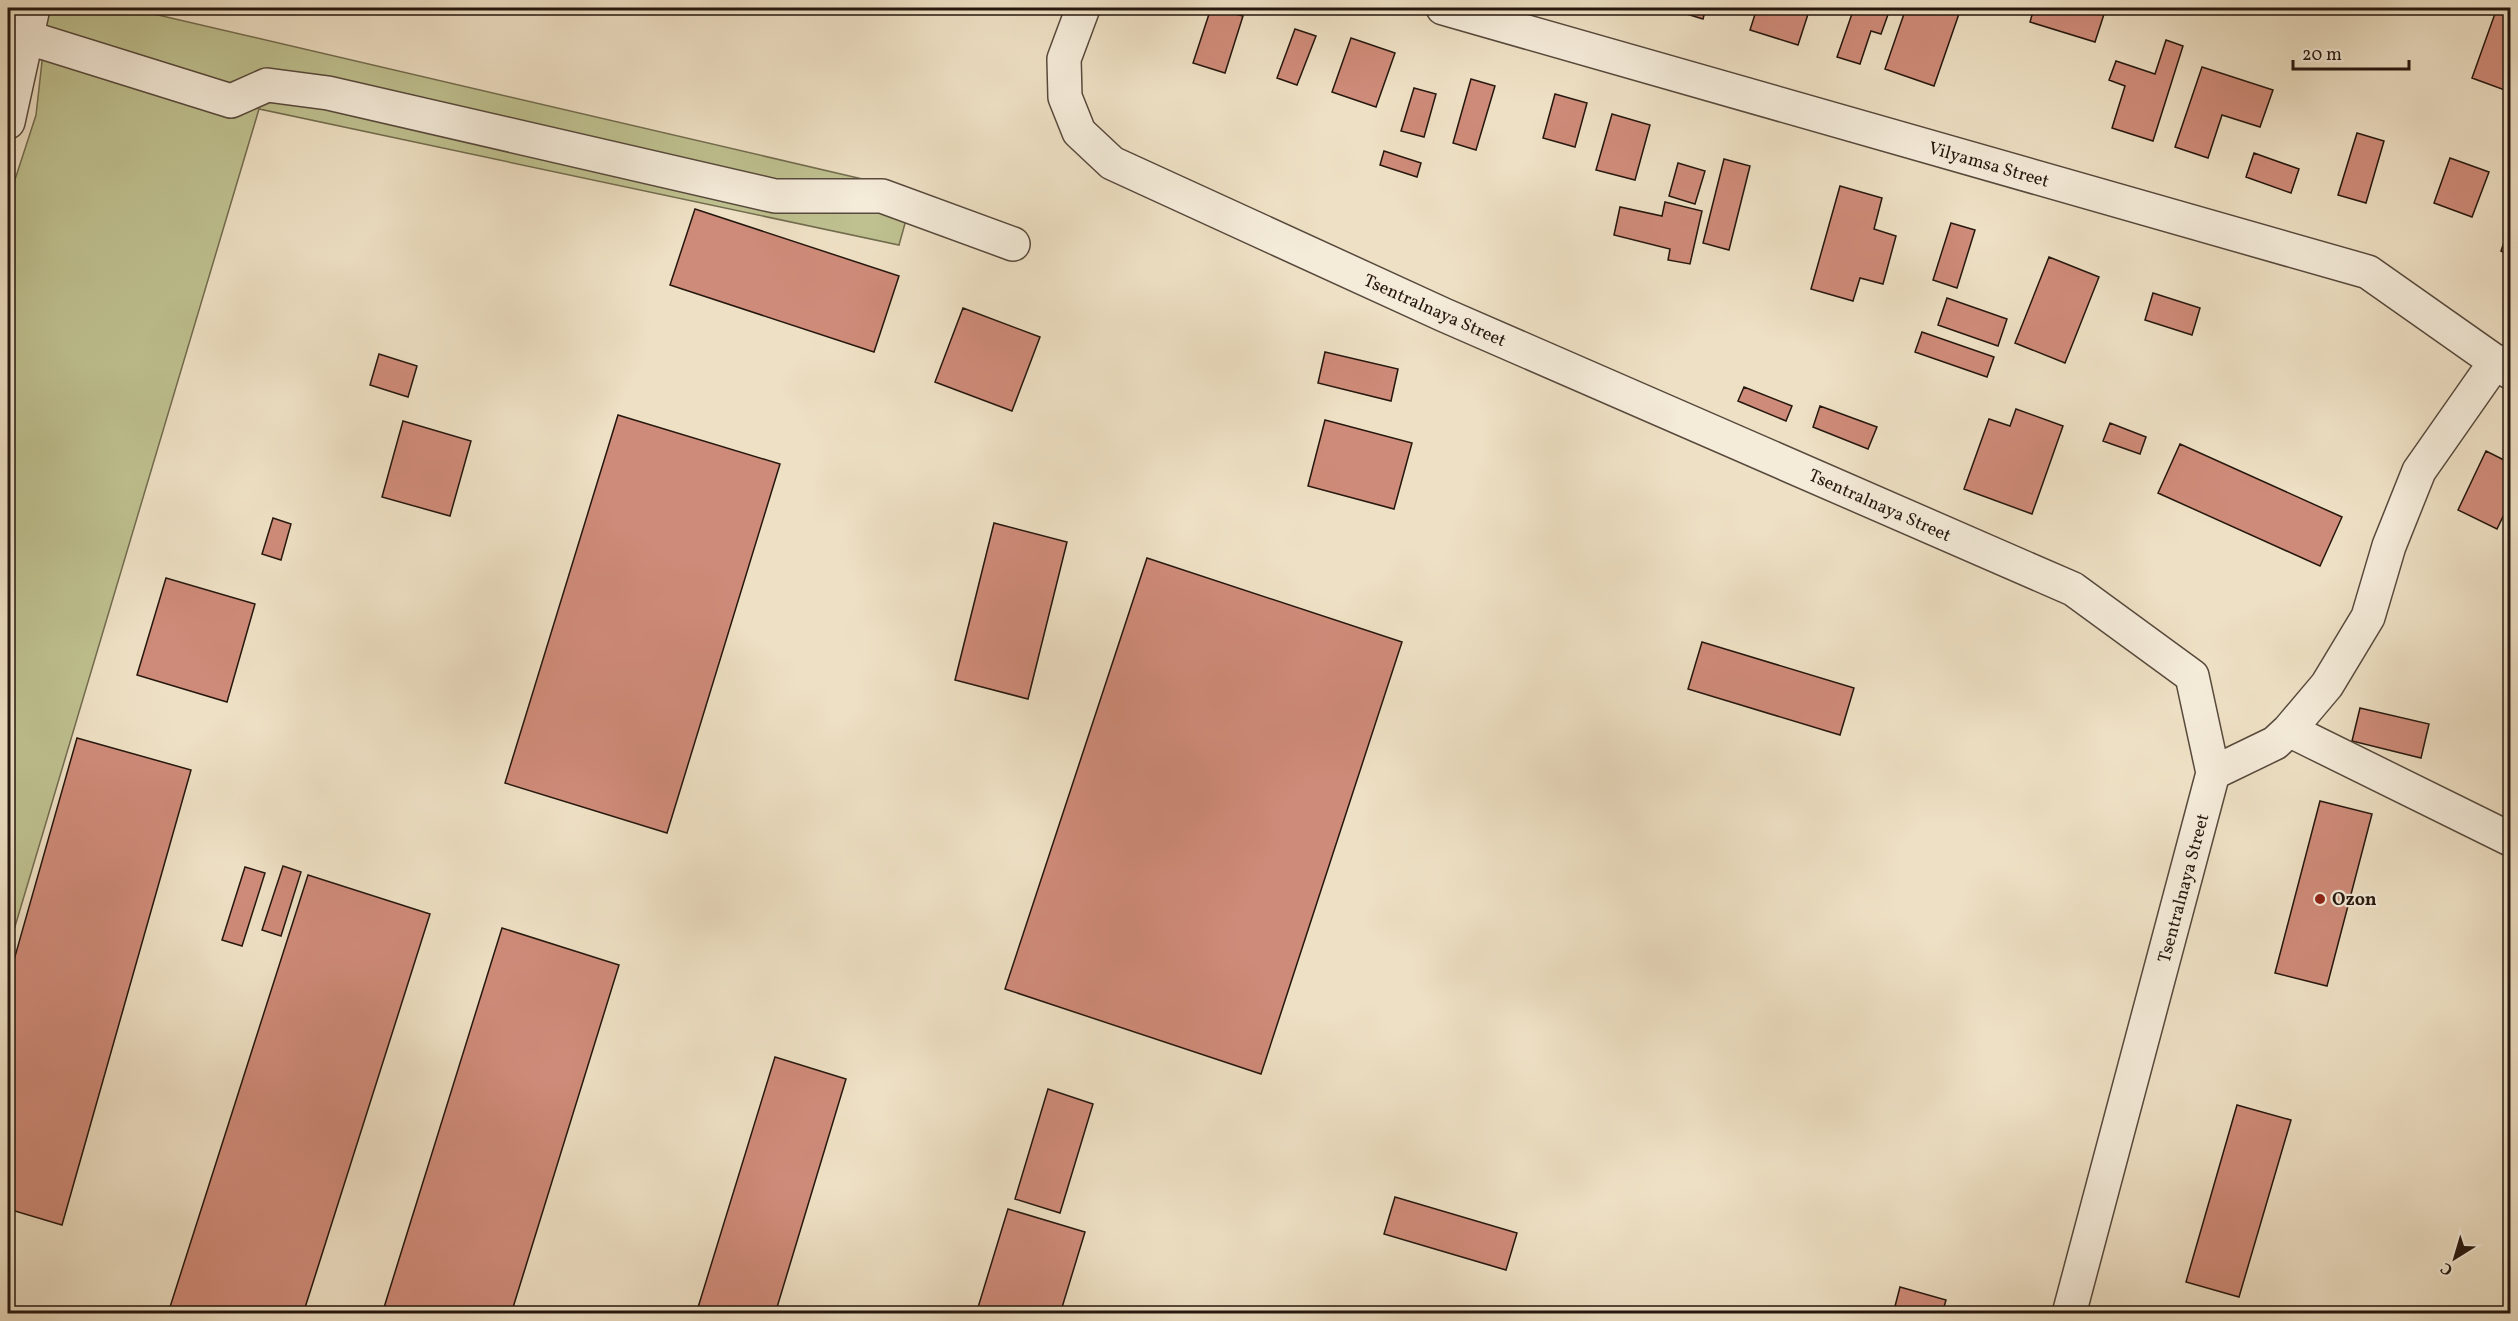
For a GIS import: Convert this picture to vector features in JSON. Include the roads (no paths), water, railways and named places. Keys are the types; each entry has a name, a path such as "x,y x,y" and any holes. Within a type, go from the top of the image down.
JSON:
{"street":[{"name":"Tsentralnaya Street","path":"1083,8 1064,59 1065,97 1079,132 1112,163 1444,315 2073,589 2192,676 2213,773 2069,1314"},
{"name":"Vilyamsa Street","path":"1443,8 2368,272 2503,366"},
{"path":"8,122 27,16 231,101 267,85 328,93 775,196 882,196 1013,244"},
{"path":"2213,773 2274,743 2289,730 2327,685 2368,617 2389,546 2420,471 2503,366"},
{"path":"2289,730 2511,839"}],"place":[{"name":"Ozon","path":"2320,899"}]}
